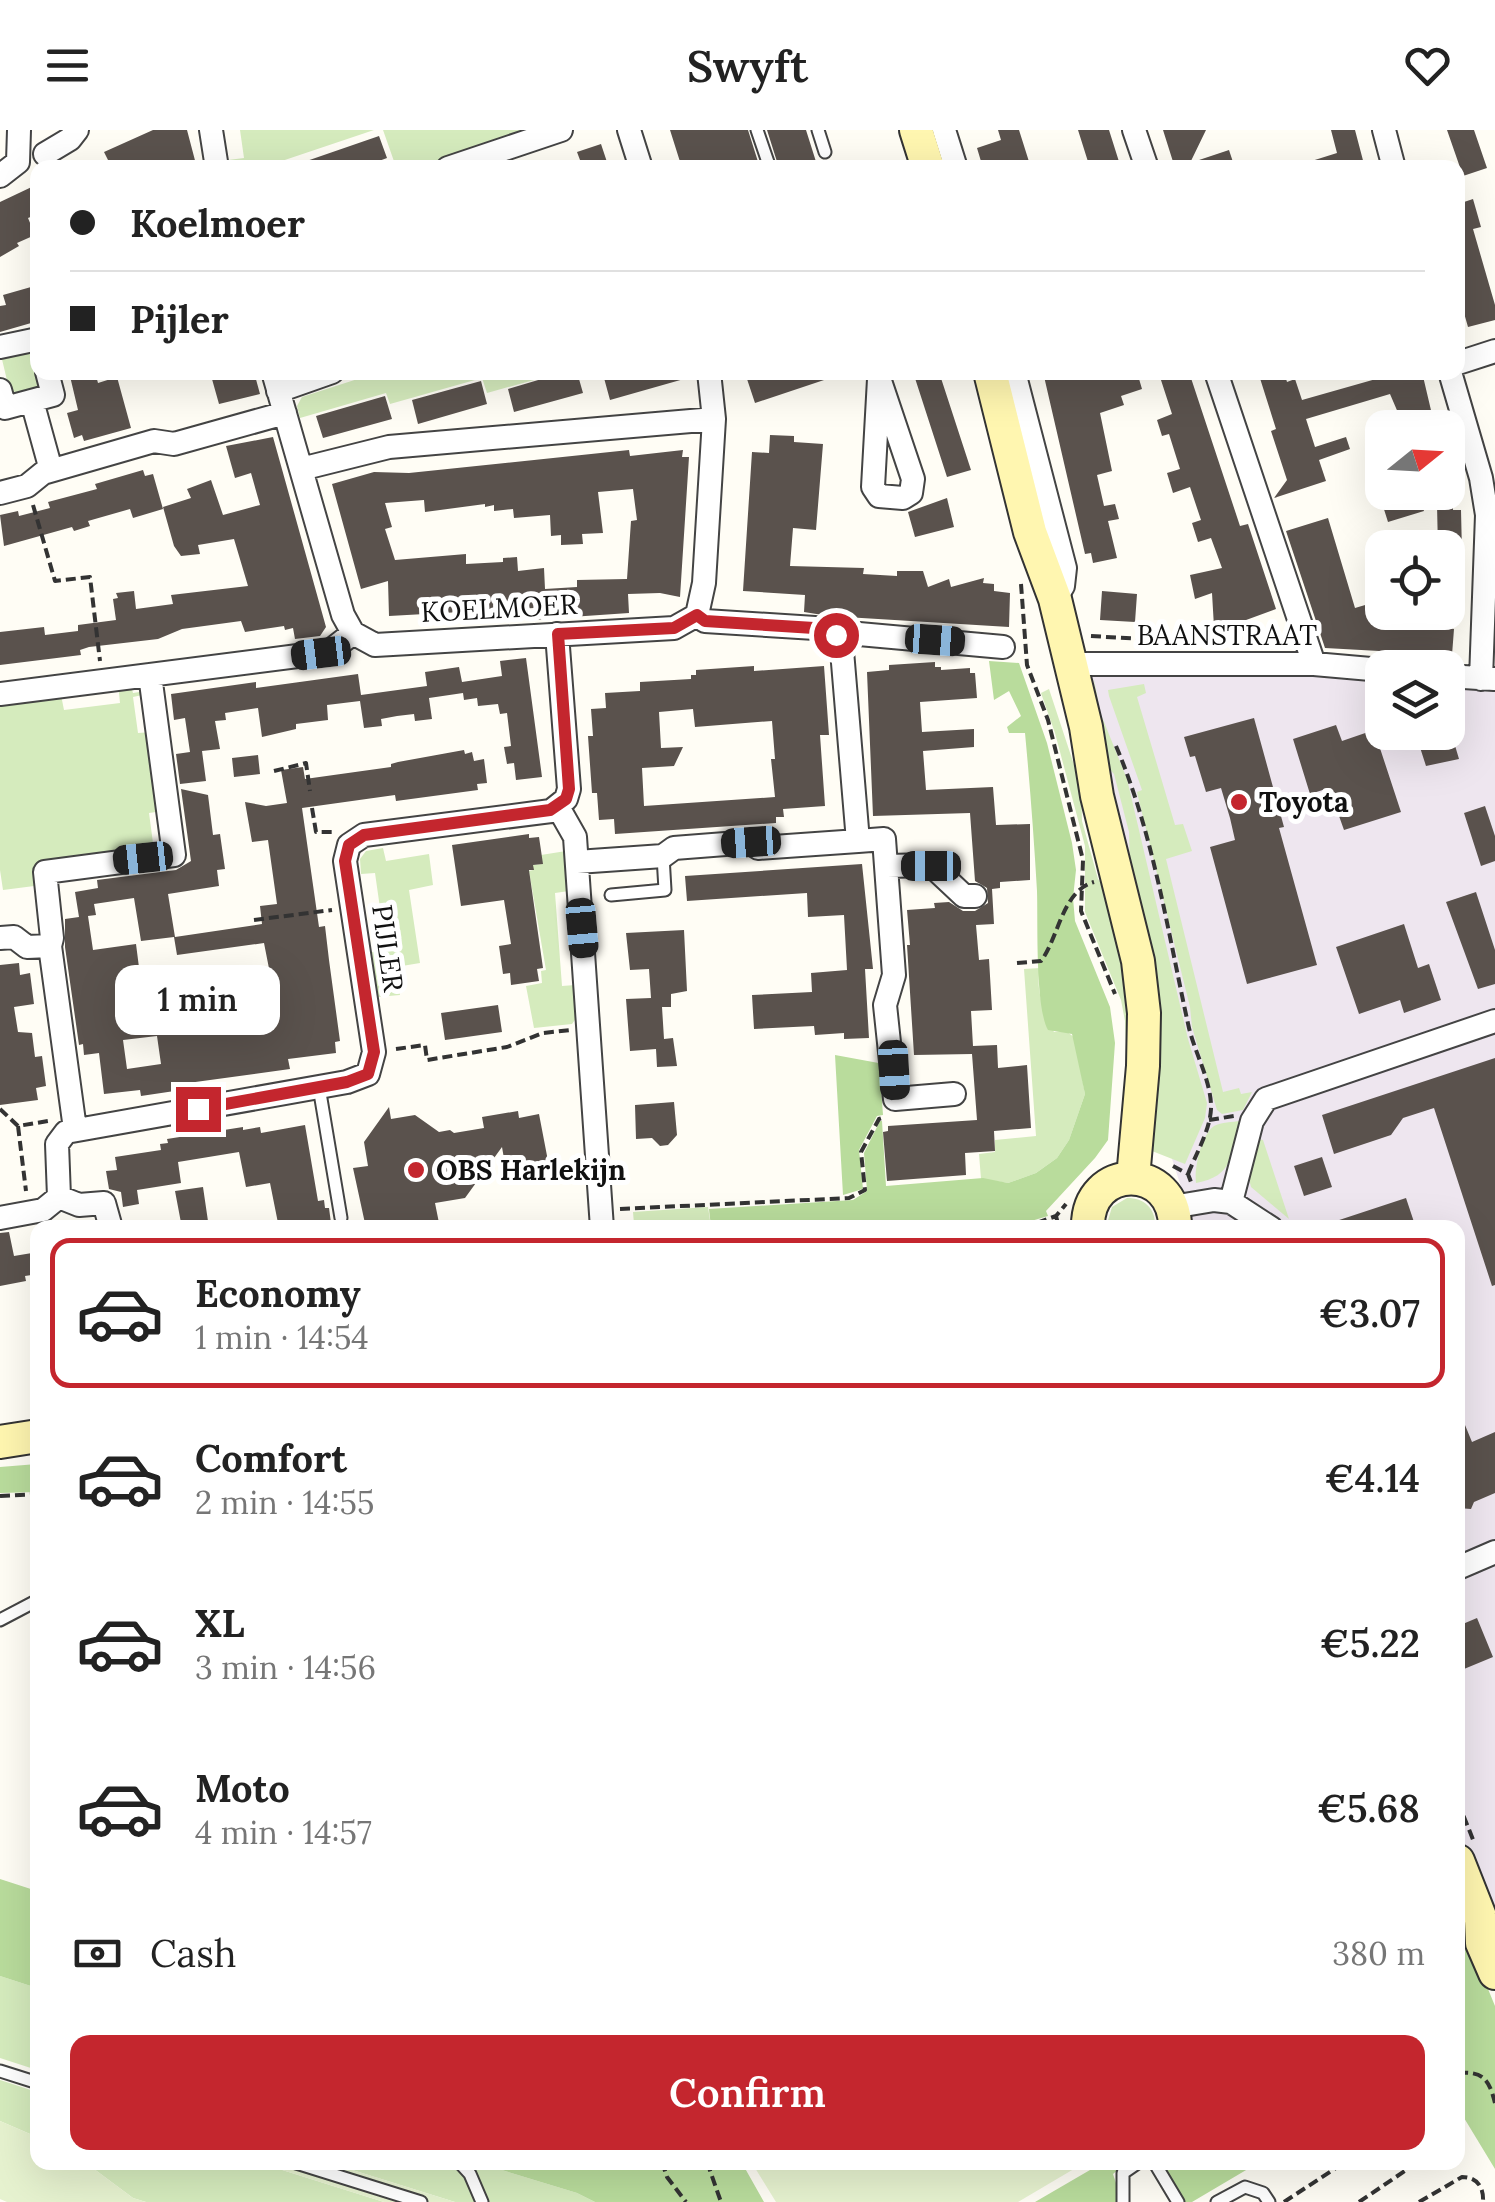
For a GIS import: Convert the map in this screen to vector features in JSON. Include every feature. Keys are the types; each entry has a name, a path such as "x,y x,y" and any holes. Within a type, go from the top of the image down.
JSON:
{"street":[{"path":"0,176 18,162 19,130"},
{"path":"44,154 70,139 77,130"},
{"path":"212,130 216,160"},
{"path":"472,160 561,130"},
{"path":"629,130 638,160"},
{"path":"916,130 925,160"},
{"path":"944,130 953,160"},
{"path":"1134,130 1144,160"},
{"path":"1384,130 1392,160"},
{"path":"0,347 30,340"},
{"path":"1465,361 1495,351"},
{"path":"0,390 5,408 54,395 49,380"},
{"path":"697,615 704,584 714,420 710,380"},
{"path":"992,380 1030,532 1054,599 1138,961 1144,1013 1133,1178"},
{"path":"1016,380 1065,568 1063,586 1054,599"},
{"path":"1219,380 1314,664"},
{"path":"1452,380 1491,514 1488,679"},
{"path":"0,694 330,651 353,633 342,616 275,382"},
{"path":"32,400 51,470"},
{"path":"0,493 27,486 51,470 154,440 174,444 285,414"},
{"path":"302,470 390,447 714,420"},
{"path":"1030,532 1036,594 1052,678 1083,770 1097,796"},
{"name":"KOELMOER","path":"353,633 375,645 674,628 697,615 705,621 824,629 841,639 859,634 1014,648"},
{"path":"349,845 364,835 536,814 558,807 566,799 569,789 558,634"},
{"path":"841,639 858,841"},
{"name":"BAANSTRAAT","path":"1070,664 1314,664 1365,668"},
{"path":"73,1123 50,946 46,872 174,855 150,674"},
{"path":"558,807 575,837 602,1218"},
{"path":"577,862 663,856 674,848 751,842 758,848 884,839 894,975 885,1004 896,1099 954,1094"},
{"name":"PIJLER","path":"349,845 345,861 374,1052"},
{"path":"886,866 931,866 964,896 975,896"},
{"path":"0,938 14,937 26,948 50,946"},
{"path":"1231,1202 1252,1120 1266,1099 1495,1021"},
{"path":"0,1218 43,1210 59,1197 57,1144 73,1123 360,1079 372,1066 374,1052"},
{"path":"1088,1220 1088,1212 1100,1191 1121,1179 1133,1178 1154,1184 1174,1217 1214,1200 1231,1202 1259,1220"},
{"path":"59,1197 79,1205 104,1203 109,1220"},
{"path":"0,1442 30,1437"},
{"path":"1465,1565 1495,1552"},
{"path":"1465,1876 1488,1927 1482,1944 1495,1974"}],"lane":[{"path":"757,130 767,160"},
{"path":"818,130 826,152"},
{"path":"611,894 665,890 663,856"},
{"path":"319,1087 341,1218"},
{"path":"0,1620 30,1604"},
{"path":"0,2071 30,2080"},
{"path":"319,2170 421,2202"},
{"path":"466,2170 482,2202"},
{"path":"1123,2202 1122,2173 1127,2170"},
{"path":"1159,2170 1178,2202"},
{"path":"1217,2202 1246,2187 1263,2193 1269,2202"}],"path":[{"path":"27,486 54,581 90,577 103,680"},
{"path":"1014,648 1027,666 1053,738 1083,860 1080,900 1084,923 1116,999"},
{"path":"1112,734 1137,804 1176,959 1188,1026 1211,1100 1209,1120 1188,1174"},
{"path":"274,771 306,764 310,791"},
{"path":"312,808 316,832 332,830 349,845"},
{"path":"1016,963 1041,961 1068,903 1082,886 1118,876"},
{"path":"254,920 352,908"},
{"path":"374,1052 425,1045 427,1060 507,1047 543,1033 590,1028"},
{"path":"602,1218 849,1198 865,1190 861,1152 879,1119 885,1118 884,1100 896,1099"},
{"path":"0,1109 18,1126 28,1213"},
{"path":"18,1126 73,1123"},
{"path":"0,1496 30,1494"},
{"path":"1465,2073 1478,2072 1486,2077 1495,2103"},
{"path":"665,2170 686,2202"},
{"path":"709,2170 721,2202"},
{"path":"1284,2202 1334,2170"},
{"path":"1359,2202 1406,2170"},
{"path":"1420,2202 1462,2177 1478,2182 1484,2191 1483,2202"}],"shaded area":[{"path":"1279,674 1365,681 1365,750 1465,750 1465,689 1495,692 1495,1922 1465,1851 1465,1220 1192,1220 1163,1131 1081,675"}],"green space":[{"path":"240,130 374,130 285,160 228,160 244,158"},
{"path":"383,130 534,130 444,160 394,160"},
{"path":"30,343 30,380 42,380 45,387 11,397 0,351"},
{"path":"354,380 475,380 390,404 386,393 300,418 297,406 302,397"},
{"path":"483,380 534,380 487,393"},
{"path":"989,661 1019,663 1047,743 1072,843 1075,921 1110,1007 1115,1043 1108,1140 1046,1211 1048,1216 1035,1220 710,1220 709,1209 853,1200 867,1191 864,1153 880,1121 886,1186 983,1178 1008,1183 1036,1173 1057,1158 1069,1140 1085,1094 1072,1034 1048,1030 1041,1003 1025,733 1009,733 1007,727 1021,716 1009,691 994,700"},
{"path":"1094,679 1100,712 1127,779 1188,1039 1207,1103 1205,1118 1185,1164 1152,1151 1158,1065 1130,868 1129,832 1114,774 1100,759"},
{"path":"130,682 133,693 147,694 133,697 138,733 152,732 163,811 149,813 153,843 167,841 168,850 42,885 3,890 0,699 61,695 64,710 120,703 118,683"},
{"path":"1144,684 1146,693 1137,697 1175,825 1183,824 1192,851 1166,859 1223,1092 1239,1088 1241,1094 1252,1092 1243,1110 1222,1114 1217,1110 1192,1027 1137,792 1142,790 1109,696 1108,690"},
{"path":"1049,689 1081,786 1082,821 1098,879 1110,893 1126,963 1131,1028 1121,1148 1127,1070 1125,1021 1121,1000 1085,912 1085,846 1041,693"},
{"path":"383,848 386,861 429,854 433,885 409,890 420,963 396,967 400,995 378,997 372,952 386,950 375,873 361,874 360,859 366,851"},
{"path":"566,851 569,891 555,893 562,986 575,985 577,1017 572,1024 534,1028 526,986 542,983 541,971 546,970 529,871 533,865 542,864 541,855"},
{"path":"1040,968 1044,1009 1054,1032 1066,1031 1075,1038 1085,1094 1069,1140 1057,1158 1036,1173 1008,1183 981,1179 979,1154 995,1152 995,1140 1036,1136 1024,969"},
{"path":"835,1055 884,1064 886,1087 881,1088 883,1115 877,1116 859,1150 863,1189 843,1195"},
{"path":"1240,1121 1229,1162 1218,1175 1196,1183 1199,1153 1209,1130"},
{"path":"1258,1139 1263,1140 1289,1219 1251,1187 1249,1179"},
{"path":"1127,1198 1139,1200 1148,1206 1154,1220 1108,1220 1112,1207"},
{"path":"708,1207 710,1220 634,1220 633,1212"},
{"path":"30,1465 30,1492 0,1493 0,1467"},
{"path":"0,1879 30,1889 30,1986 0,1976"},
{"path":"1465,1933 1495,2006 1495,2169 1465,2120"},
{"path":"0,1976 30,1986 30,2068 0,2058"},
{"path":"0,2080 30,2090 30,2134 0,2121"},
{"path":"0,2121 30,2134 30,2170 95,2170 133,2198 146,2202 7,2202 0,2199"},
{"path":"95,2170 282,2170 384,2202 146,2202 133,2198"},
{"path":"282,2170 352,2170 455,2202 384,2202"},
{"path":"352,2170 502,2170 595,2202 455,2202"},
{"path":"502,2170 746,2170 764,2202 595,2202"},
{"path":"756,2170 1072,2170 1018,2202 776,2202"},
{"path":"1090,2170 1118,2170 1113,2174 1117,2202 1035,2202"},
{"path":"1165,2170 1246,2170 1192,2202 1182,2202"}],"building":[{"path":"153,130 187,130 195,160 108,160 104,152"},
{"path":"670,130 748,130 757,160 679,160"},
{"path":"767,130 806,130 815,160 776,160"},
{"path":"998,130 1019,130 1028,160 981,160 977,148 1001,140"},
{"path":"1078,130 1109,130 1118,160 1087,160"},
{"path":"1163,130 1206,130 1191,160 1172,160"},
{"path":"1331,130 1355,130 1363,160 1315,160 1337,153"},
{"path":"1447,130 1474,130 1487,168 1465,175 1465,160 1457,160"},
{"path":"379,136 387,158 382,160 309,160"},
{"path":"601,144 606,160 580,160 577,152"},
{"path":"1229,150 1232,160 1199,160"},
{"path":"30,188 30,237 0,257 0,202"},
{"path":"1473,199 1481,227 1473,229 1495,305 1495,320 1468,327 1465,316 1465,202"},
{"path":"30,287 30,323 0,332 0,306 6,305 3,295"},
{"path":"71,380 98,383 118,380 131,428 84,441 82,435 74,438 67,413 78,410"},
{"path":"212,380 256,380 260,394 219,404"},
{"path":"538,380 579,380 583,393 514,412 508,389"},
{"path":"605,380 680,380 610,400"},
{"path":"747,380 824,380 755,403"},
{"path":"916,380 942,380 971,470 947,477"},
{"path":"1045,380 1139,380 1142,389 1121,396 1124,405 1100,413 1112,471 1097,475 1104,506 1115,504 1119,519 1108,521 1117,558 1093,563 1091,553 1085,554"},
{"path":"1161,380 1192,380 1240,526 1248,524 1276,609 1227,627 1214,627 1212,593 1195,599 1190,575 1222,568 1211,538 1198,542 1192,523 1201,520 1190,487 1173,493 1167,473 1180,469 1169,434 1162,436 1157,420 1172,414"},
{"path":"1261,380 1295,380 1302,400 1372,380 1424,380 1431,410 1397,410 1390,394 1306,419 1315,447 1346,437 1350,449 1319,460 1326,481 1274,498 1287,480 1271,431 1276,429"},
{"path":"481,381 487,404 418,424 412,400"},
{"path":"385,396 392,419 323,438 316,416"},
{"path":"770,435 794,436 794,442 823,444 816,530 793,528 790,566 864,568 863,574 897,576 897,571 923,571 928,587 949,579 951,587 984,578 983,583 994,584 994,591 1010,593 1009,627 829,616 804,612 805,595 743,591 752,452 769,453"},
{"path":"273,437 326,627 320,636 295,639 293,628 285,630 284,626 245,632 241,621 182,629 158,639 89,647 80,650 81,655 0,665 0,632 44,627 45,635 116,620 116,593 134,591 136,609 173,604 171,595 248,586 234,539 198,545 200,554 181,556 174,546 163,507 191,498 187,489 211,480 223,515 260,505 251,473 235,478 226,446"},
{"path":"629,450 630,456 683,450 682,457 689,457 680,597 628,594 629,613 535,620 534,608 389,616 388,581 361,589 332,484 374,472 409,473","holes":["633,489 637,520 631,521 627,579 577,580 577,587 545,589 544,568 518,571 517,557 503,558 503,562 466,564 466,554 395,560 385,529 392,527 385,503 424,500 425,512 485,504 494,505 494,511 513,509 514,518 550,515 551,536 561,535 561,545 583,544 582,534 603,533 598,492"]},
{"path":"143,470 145,476 153,474 163,509 133,518 130,509 88,521 90,526 74,531 72,527 4,546 0,515 18,511 19,516 50,508 48,502 97,489 95,484"},
{"path":"947,498 954,527 915,537 908,512"},
{"path":"1384,510 1424,510 1424,511 1388,522"},
{"path":"1437,510 1461,510 1461,530 1438,530"},
{"path":"1328,518 1355,608 1365,605 1365,630 1454,630 1452,650 1325,648 1286,531"},
{"path":"1102,591 1137,594 1135,622 1100,620"},
{"path":"526,658 542,777 516,780 514,763 507,764 504,747 511,746 507,713 500,714 498,704 478,706 477,698 464,700 463,693 429,698 432,719 415,721 414,714 397,716 381,719 382,726 364,728 360,701 327,705 328,720 296,724 296,729 262,737 258,708 225,713 226,720 215,721 220,749 202,751 206,781 180,784 176,754 190,752 185,718 174,720 171,694 256,682 256,688 358,674 361,695 427,686 425,672 459,667 462,682 502,676 500,661"},
{"path":"935,662 941,670 970,668 970,673 975,673 977,698 920,702 922,732 974,729 974,747 923,751 926,790 993,787 996,825 1030,824 1030,880 1000,882 1000,888 992,889 994,924 976,925 979,960 989,959 992,1010 971,1011 973,1046 997,1045 998,1068 1027,1065 1031,1128 994,1131 995,1151 965,1153 966,1175 887,1181 883,1132 888,1131 888,1126 977,1120 972,1054 914,1055 907,945 907,910 935,908 934,903 949,902 963,911 975,911 988,903 987,888 975,881 970,813 873,816 867,672 889,670 889,665"},
{"path":"824,666 829,735 820,735 825,806 783,809 784,817 776,817 776,823 615,834 614,819 599,820 597,793 592,793 588,736 593,736 591,709 606,708 605,693 640,691 640,682 691,679 696,670","holes":["693,709 695,727 772,721 775,797 644,806 642,768 674,766 683,747 661,748 659,712"]},
{"path":"1254,718 1317,965 1247,984 1210,847 1235,840 1230,818 1221,788 1206,792 1195,756 1190,757 1184,737"},
{"path":"1336,725 1342,741 1365,733 1365,750 1381,750 1401,812 1344,830 1329,788 1310,794 1293,739"},
{"path":"464,750 465,754 472,752 474,761 484,759 487,783 477,784 478,790 396,801 395,795 302,808 319,927 325,926 340,1041 335,1042 336,1053 288,1059 290,1069 188,1083 188,1089 141,1096 140,1090 104,1094 99,1053 84,1055 83,1044 79,1045 65,947 65,919 79,917 75,892 98,888 97,880 176,870 191,861 181,789 208,795 213,835 220,834 225,869 217,870 219,886 168,894 175,937 262,924 260,906 277,904 268,840 252,842 245,802 266,806 287,803 281,770 303,767 305,779 391,767","holes":["134,898 141,941 174,937 177,955 264,943 275,999 188,1011 189,1016 146,1022 136,944 93,950 88,916 96,915 94,904","157,1036 161,1064 127,1069 123,1040"]},
{"path":"1421,750 1456,750 1459,759 1426,766"},
{"path":"258,755 260,774 234,777 232,758"},
{"path":"1485,806 1495,836 1495,861 1481,866 1464,813"},
{"path":"529,834 529,838 539,837 543,864 533,865 534,870 529,870 543,968 537,969 539,981 511,985 510,973 503,974 499,946 511,944 504,900 461,906 452,845"},
{"path":"862,864 873,969 865,969 869,1038 844,1039 844,1033 815,1035 814,1026 754,1029 752,995 812,992 811,973 847,970 844,915 808,917 807,893 687,901 685,876"},
{"path":"1476,892 1495,950 1495,984 1478,989 1446,902"},
{"path":"1404,924 1418,968 1429,964 1441,1000 1404,1013 1400,1000 1359,1014 1336,947"},
{"path":"684,930 687,991 671,994 671,1007 662,1007 664,1039 673,1038 677,1066 657,1067 656,1049 630,1051 626,999 651,998 649,969 630,970 626,933"},
{"path":"19,963 20,975 30,973 34,1004 14,1007 18,1032 32,1033 35,1057 42,1056 46,1086 36,1088 38,1100 0,1105 0,965"},
{"path":"498,1005 502,1032 445,1040 441,1013"},
{"path":"1495,1058 1492,1286 1434,1108 1403,1118 1391,1135 1334,1154 1322,1115"},
{"path":"674,1102 677,1135 668,1145 660,1146 652,1138 636,1139 635,1105"},
{"name":"OBS Harlekijn","path":"389,1107 391,1119 415,1115 439,1132 454,1133 484,1128 482,1117 518,1111 519,1118 539,1114 548,1161 528,1165 529,1172 507,1176 502,1147 465,1198 435,1203 438,1220 364,1220 353,1168 368,1166 364,1142"},
{"path":"305,1125 318,1201 324,1200 331,1220 277,1220 270,1183 246,1187 239,1152 178,1162 181,1183 137,1190 139,1204 123,1207 121,1192 109,1189 106,1171 117,1170 115,1157 161,1150 160,1144 168,1143 167,1139 243,1127 260,1127 261,1133"},
{"path":"1322,1157 1332,1187 1304,1196 1294,1166"},
{"path":"203,1187 208,1220 180,1220 175,1191"},
{"path":"1406,1198 1413,1220 1339,1220"},
{"path":"9,1232 14,1256 30,1253 30,1275 25,1276 26,1281 0,1286 0,1233"},
{"path":"1465,1425 1472,1442 1495,1432 1495,1493 1474,1502 1471,1509 1465,1509"},
{"path":"1477,1618 1493,1657 1465,1669 1465,1623"}],"place":[{"name":"Toyota","path":"1239,802"},
{"name":"OBS Harlekijn","path":"416,1170"}],"route":[{"path":"198,1109 347,1082 368,1074 374,1052 345,853 355,838 364,835 536,814 558,807 566,799 569,789 558,634 674,628 697,615 705,621 824,629 836,635"}]}
